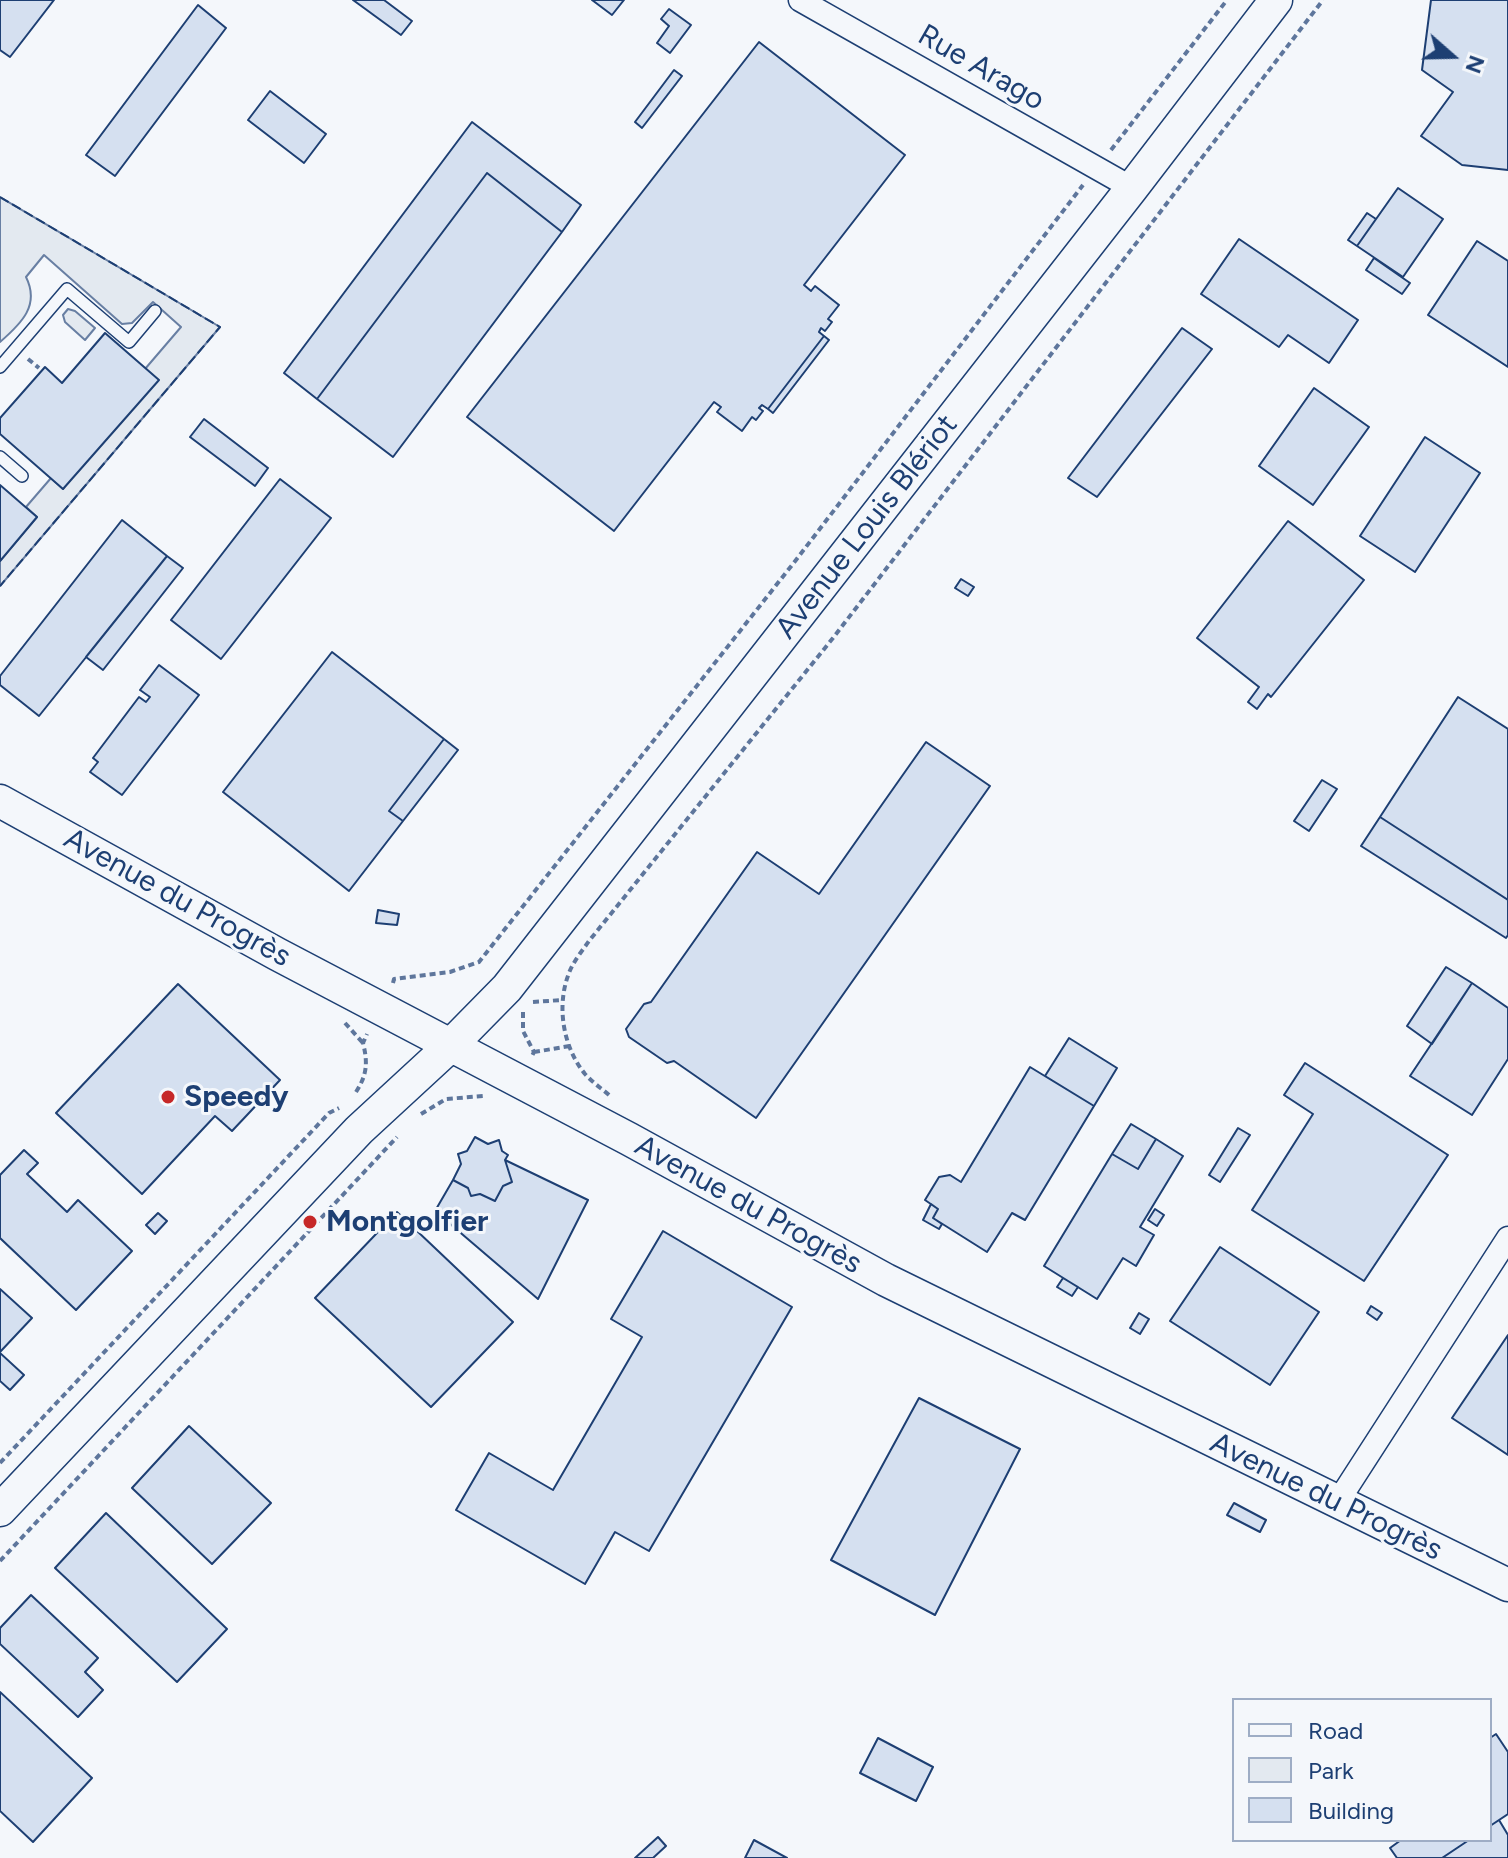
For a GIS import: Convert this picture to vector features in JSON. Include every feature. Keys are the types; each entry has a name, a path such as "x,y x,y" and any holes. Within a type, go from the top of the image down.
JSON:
{"street":[{"name":"Rue Arago","path":"800,0 1132,188"},
{"name":"Avenue Louis Blériot","path":"0,1510 359,1130 449,1047 507,988 1276,0"},
{"name":"Avenue du Progrès","path":"0,801 449,1047 629,1139 886,1280 1508,1585"},
{"path":"1337,1503 1508,1238"}],"lane":[{"path":"0,367 67,289 129,342 155,311"},
{"path":"0,457 22,476"}],"path":[{"path":"353,1096 364,1079 368,1060 363,1043 394,979 450,972 479,962 786,573 1227,0"},
{"path":"613,1098 585,1074 570,1046 563,1024 562,1000 569,972 589,941 833,638 1323,0"},
{"path":"534,1052 570,1046"},
{"path":"414,1118 446,1099 493,1098"},
{"path":"0,1463 329,1113 344,1106"},
{"path":"0,1561 400,1133"}],"green space":[{"path":"0,197 220,327 0,586 0,561 37,517 26,507 51,478 63,489 145,369 181,327 153,302 132,323 122,324 44,255 26,277 31,296 26,313 0,342"},
{"path":"68,309 95,328 85,340 65,322 63,315"}],"building":[{"path":"0,0 54,0 10,57 0,50"},
{"path":"353,0 384,0 412,21 401,35"},
{"path":"592,0 624,0 612,15"},
{"path":"1431,0 1508,0 1508,170 1462,165 1421,136 1453,92 1422,70"},
{"path":"198,5 226,28 115,176 86,155"},
{"path":"669,9 691,25 670,53 657,43 669,26 661,19"},
{"path":"759,42 905,155 804,285 811,291 815,286 839,305 828,319 832,322 825,331 821,328 819,332 824,336 768,409 762,405 759,408 763,411 756,420 752,417 742,431 717,412 721,407 714,402 614,531 467,417"},
{"path":"674,70 682,76 642,128 635,122"},
{"path":"270,91 326,134 304,163 248,120"},
{"path":"472,122 581,205 562,232 487,173 317,399 284,373"},
{"path":"487,173 562,232 393,457 317,399"},
{"path":"1398,188 1443,219 1403,277 1357,246"},
{"path":"1367,213 1376,219 1357,246 1348,240"},
{"path":"1239,239 1358,320 1329,363 1288,335 1279,347 1201,294"},
{"path":"1477,241 1508,261 1508,367 1428,315"},
{"path":"1374,258 1410,283 1402,294 1366,270"},
{"path":"1182,328 1212,349 1097,497 1068,478"},
{"path":"105,333 159,380 63,489 0,434 0,418 45,367 62,383"},
{"path":"824,336 829,340 773,413 768,409"},
{"path":"1314,388 1369,427 1313,505 1259,466"},
{"path":"204,419 268,468 255,486 190,437"},
{"path":"1425,437 1480,473 1415,572 1360,536"},
{"path":"280,479 331,518 221,659 171,620"},
{"path":"0,485 37,517 0,561"},
{"path":"122,520 167,556 39,716 0,685 0,676"},
{"path":"1288,521 1364,580 1271,697 1268,694 1257,709 1248,702 1259,687 1197,638"},
{"path":"167,556 183,568 103,670 86,657"},
{"path":"961,579 974,587 968,596 955,588"},
{"path":"332,652 444,739 389,811 403,821 349,891 223,792"},
{"path":"159,665 199,695 122,795 90,772 98,762 93,758 139,697 146,702 150,697 140,690"},
{"path":"1458,697 1508,729 1508,900 1380,817"},
{"path":"444,739 458,750 403,821 389,811"},
{"path":"926,742 990,786 756,1118 674,1061 667,1063 629,1037 626,1029 644,1004 651,1002 757,852 819,894"},
{"path":"1322,780 1337,789 1309,831 1294,821"},
{"path":"1380,817 1508,900 1506,938 1361,846"},
{"path":"378,910 399,914 397,925 376,923"},
{"path":"1446,967 1472,983 1432,1044 1407,1026"},
{"path":"1472,983 1508,1008 1508,1059 1472,1115 1410,1076"},
{"name":"Speedy","path":"178,984 280,1080 232,1131 215,1116 142,1194 56,1113"},
{"path":"1069,1038 1117,1068 1094,1106 1045,1076"},
{"path":"1305,1063 1448,1155 1364,1281 1252,1210 1313,1114 1284,1095"},
{"path":"1030,1067 1094,1106 1025,1220 1012,1213 987,1252 933,1218 938,1209 925,1200 939,1177 950,1175 961,1182"},
{"path":"1131,1124 1156,1139 1138,1169 1112,1154"},
{"path":"1238,1128 1250,1135 1220,1182 1209,1175"},
{"path":"475,1137 488,1144 499,1140 502,1151 508,1155 505,1160 512,1182 503,1186 495,1201 480,1194 471,1196 468,1188 453,1180 461,1164 458,1154 467,1151"},
{"path":"1156,1139 1183,1156 1140,1227 1154,1235 1136,1266 1123,1258 1097,1299 1044,1266 1112,1154 1138,1169"},
{"path":"24,1150 38,1163 27,1174 67,1212 78,1200 132,1251 76,1310 0,1238 0,1175"},
{"path":"505,1160 588,1200 538,1299 435,1211 453,1180 468,1188 471,1196 480,1194 495,1201 503,1186 512,1182"},
{"path":"931,1204 938,1209 933,1218 942,1224 939,1229 923,1220"},
{"path":"1155,1209 1164,1215 1157,1226 1148,1220"},
{"path":"397,1212 513,1322 431,1407 315,1298"},
{"path":"158,1213 167,1221 155,1234 146,1225"},
{"path":"663,1231 792,1307 649,1551 615,1532 585,1584 456,1510 489,1453 553,1490 642,1337 611,1319"},
{"path":"1220,1247 1319,1312 1270,1385 1170,1321"},
{"path":"1063,1278 1078,1287 1072,1296 1057,1287"},
{"path":"0,1289 32,1318 0,1352"},
{"path":"1371,1306 1382,1313 1377,1320 1367,1313"},
{"path":"1139,1313 1149,1319 1140,1334 1130,1328"},
{"path":"1508,1335 1508,1455 1452,1418"},
{"path":"0,1353 24,1375 10,1390 0,1381"},
{"path":"919,1398 1020,1449 935,1615 831,1560"},
{"path":"189,1426 271,1503 212,1564 132,1488"},
{"path":"1234,1503 1266,1520 1260,1532 1227,1515"},
{"path":"106,1513 227,1629 177,1682 55,1568"},
{"path":"31,1595 98,1658 85,1672 103,1690 78,1717 0,1644 0,1628"},
{"path":"0,1692 92,1778 33,1842 0,1811"},
{"path":"1496,1734 1508,1752 1508,1814 1492,1825 1492,1737"},
{"path":"878,1738 933,1767 916,1801 860,1773"},
{"path":"1499,1820 1508,1835 1508,1858 1442,1858 1466,1842 1492,1842 1492,1825"},
{"path":"658,1837 666,1846 653,1858 635,1858"},
{"path":"754,1840 787,1858 745,1858"},
{"path":"1398,1842 1466,1842 1442,1858 1397,1858 1390,1848"}],"fence":[{"path":"0,197 220,327 0,586"}],"place":[{"name":"Speedy","path":"168,1097"},
{"name":"Montgolfier","path":"310,1222"}]}
